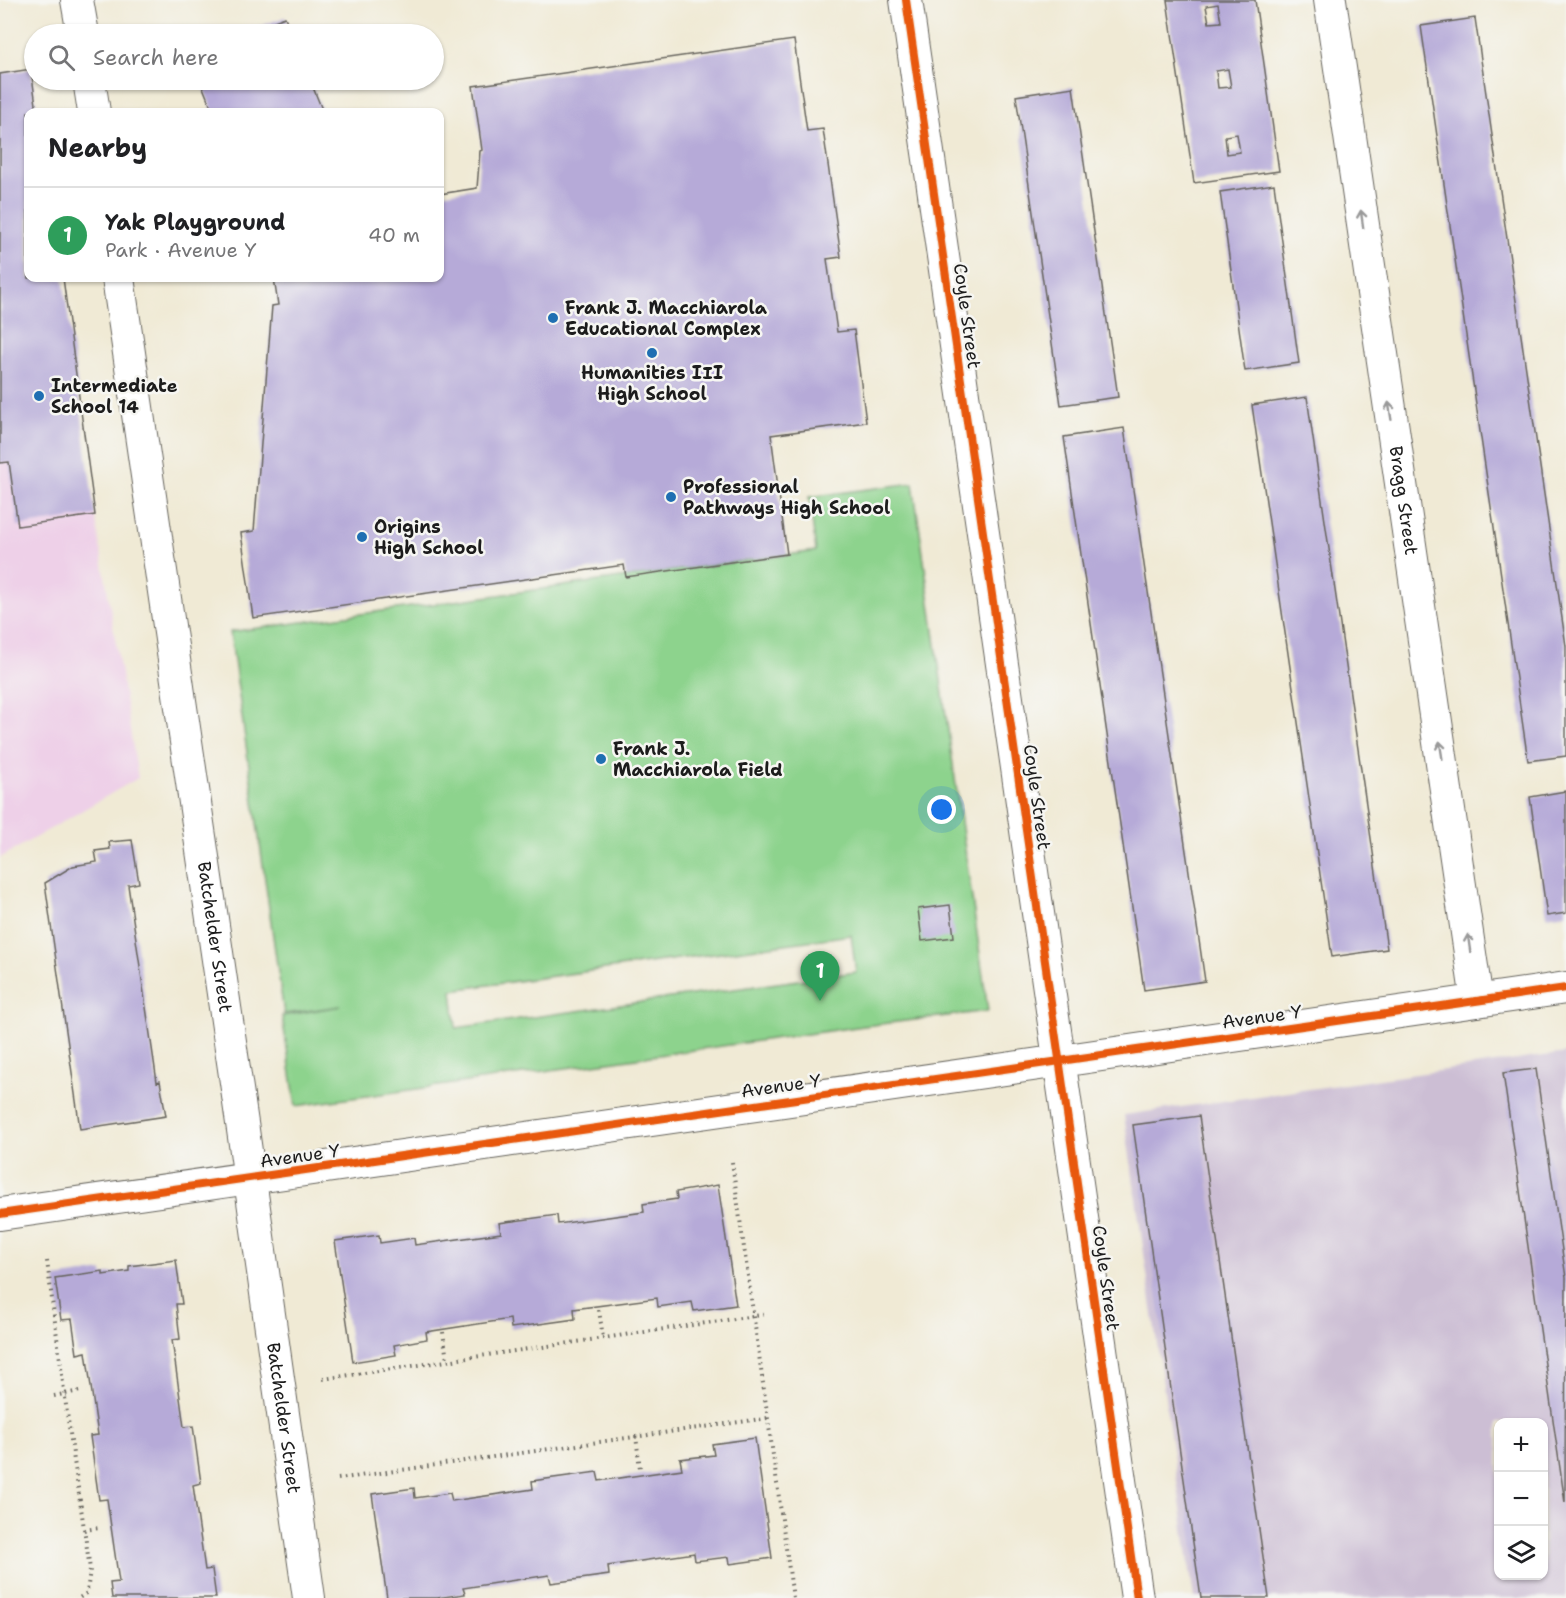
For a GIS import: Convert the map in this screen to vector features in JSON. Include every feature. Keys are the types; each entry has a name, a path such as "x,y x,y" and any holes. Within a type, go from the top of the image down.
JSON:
{"street":[{"path":"78,0 82,24"},
{"name":"Coyle Street","path":"906,0 1137,1598"},
{"name":"Bragg Street","path":"1330,0 1478,1000"},
{"path":"91,90 93,108"},
{"name":"Batchelder Street","path":"119,282 309,1598"},
{"name":"Avenue Y","path":"0,1214 1566,988"}],"path":[{"path":"732,1161 794,1598"},
{"path":"47,1261 90,1569 87,1593 79,1598"},
{"path":"599,1310 603,1338"},
{"path":"323,1379 768,1314"},
{"path":"443,1332 447,1360"},
{"path":"54,1396 80,1390"},
{"path":"338,1479 768,1418"},
{"path":"636,1436 640,1469"},
{"path":"84,1530 99,1528"}],"shaded area":[{"name":"Intermediate School 14","path":"24,70 24,90 34,90 36,108 24,108 24,282 63,282 95,515 138,778 0,858 0,74"},
{"path":"1566,1053 1566,1598 1194,1598 1124,1115"}],"green space":[{"name":"Frank J. Macchiarola Field","path":"913,483 988,1011 864,1026 296,1106 282,1016 341,1006 284,1014 230,632 816,551 809,497","holes":["851,935 856,972 456,1028 452,990"]}],"building":[{"path":"1167,0 1255,0 1279,171 1194,183","holes":["1218,4 1221,22 1209,23 1206,6","1228,69 1231,87 1218,88 1216,71","1237,134 1240,152 1227,154 1225,136"]},
{"path":"285,17 288,24 266,24"},
{"path":"1475,18 1566,646 1566,756 1528,761 1421,26"},
{"name":"Frank J. Macchiarola Educational Complex","path":"794,40 807,131 823,129 841,257 827,259 837,332 854,330 866,422 771,435 787,554 626,577 624,565 253,618 241,533 254,531 272,306 278,305 275,282 444,282 444,193 477,188 480,151 482,150 473,86"},
{"path":"24,70 24,90 34,90 36,108 24,108 24,282 64,282 95,515 18,526 9,462 0,463 0,74"},
{"path":"1073,87 1118,397 1061,405 1016,96"},
{"path":"204,90 314,90 321,108 211,108"},
{"path":"1274,184 1299,363 1245,371 1220,192"},
{"path":"1307,397 1387,949 1332,957 1252,405"},
{"path":"1124,428 1205,981 1144,990 1064,437"},
{"path":"1566,791 1566,913 1547,916 1530,797"},
{"path":"132,840 139,883 128,885 157,1082 160,1081 166,1116 80,1129 45,883 73,866 97,862 95,851 110,849 109,842"},
{"path":"950,905 954,937 922,941 918,909"},
{"path":"1536,1069 1566,1278 1565,1503 1503,1073"},
{"path":"1199,1116 1269,1598 1201,1598 1133,1125"},
{"path":"718,1185 736,1305 694,1311 692,1302 658,1307 657,1298 574,1309 575,1319 511,1328 510,1319 426,1332 427,1339 394,1345 396,1355 353,1362 335,1241 379,1235 380,1243 414,1238 415,1245 501,1233 499,1223 557,1215 558,1224 644,1212 643,1204 677,1199 676,1192"},
{"path":"176,1260 182,1304 176,1304 180,1339 172,1340 184,1427 193,1426 201,1483 193,1485 205,1570 212,1569 216,1598 112,1598 110,1583 119,1582 107,1499 99,1500 90,1436 98,1435 86,1352 77,1354 72,1319 61,1320 55,1278 103,1271 103,1275 129,1271 129,1266"},
{"path":"755,1438 772,1558 730,1564 729,1557 695,1561 694,1553 608,1566 609,1575 551,1583 549,1575 463,1588 465,1594 437,1598 387,1598 372,1494 414,1488 415,1498 450,1493 452,1501 533,1489 532,1481 597,1472 599,1481 682,1469 680,1459 714,1455 712,1444"}],"cycle path":[{"path":"906,0 1137,1598"},
{"path":"0,1214 1566,988"}],"place":[{"name":"Frank J. Macchiarola Educational Complex","path":"553,318"},
{"name":"Humanities III High School","path":"652,353"},
{"name":"Intermediate School 14","path":"39,396"},
{"name":"Professional Pathways High School","path":"671,497"},
{"name":"Origins High School","path":"362,537"},
{"name":"Frank J. Macchiarola Field","path":"601,759"},
{"name":"Yak Playground","path":"820,1001"}]}
